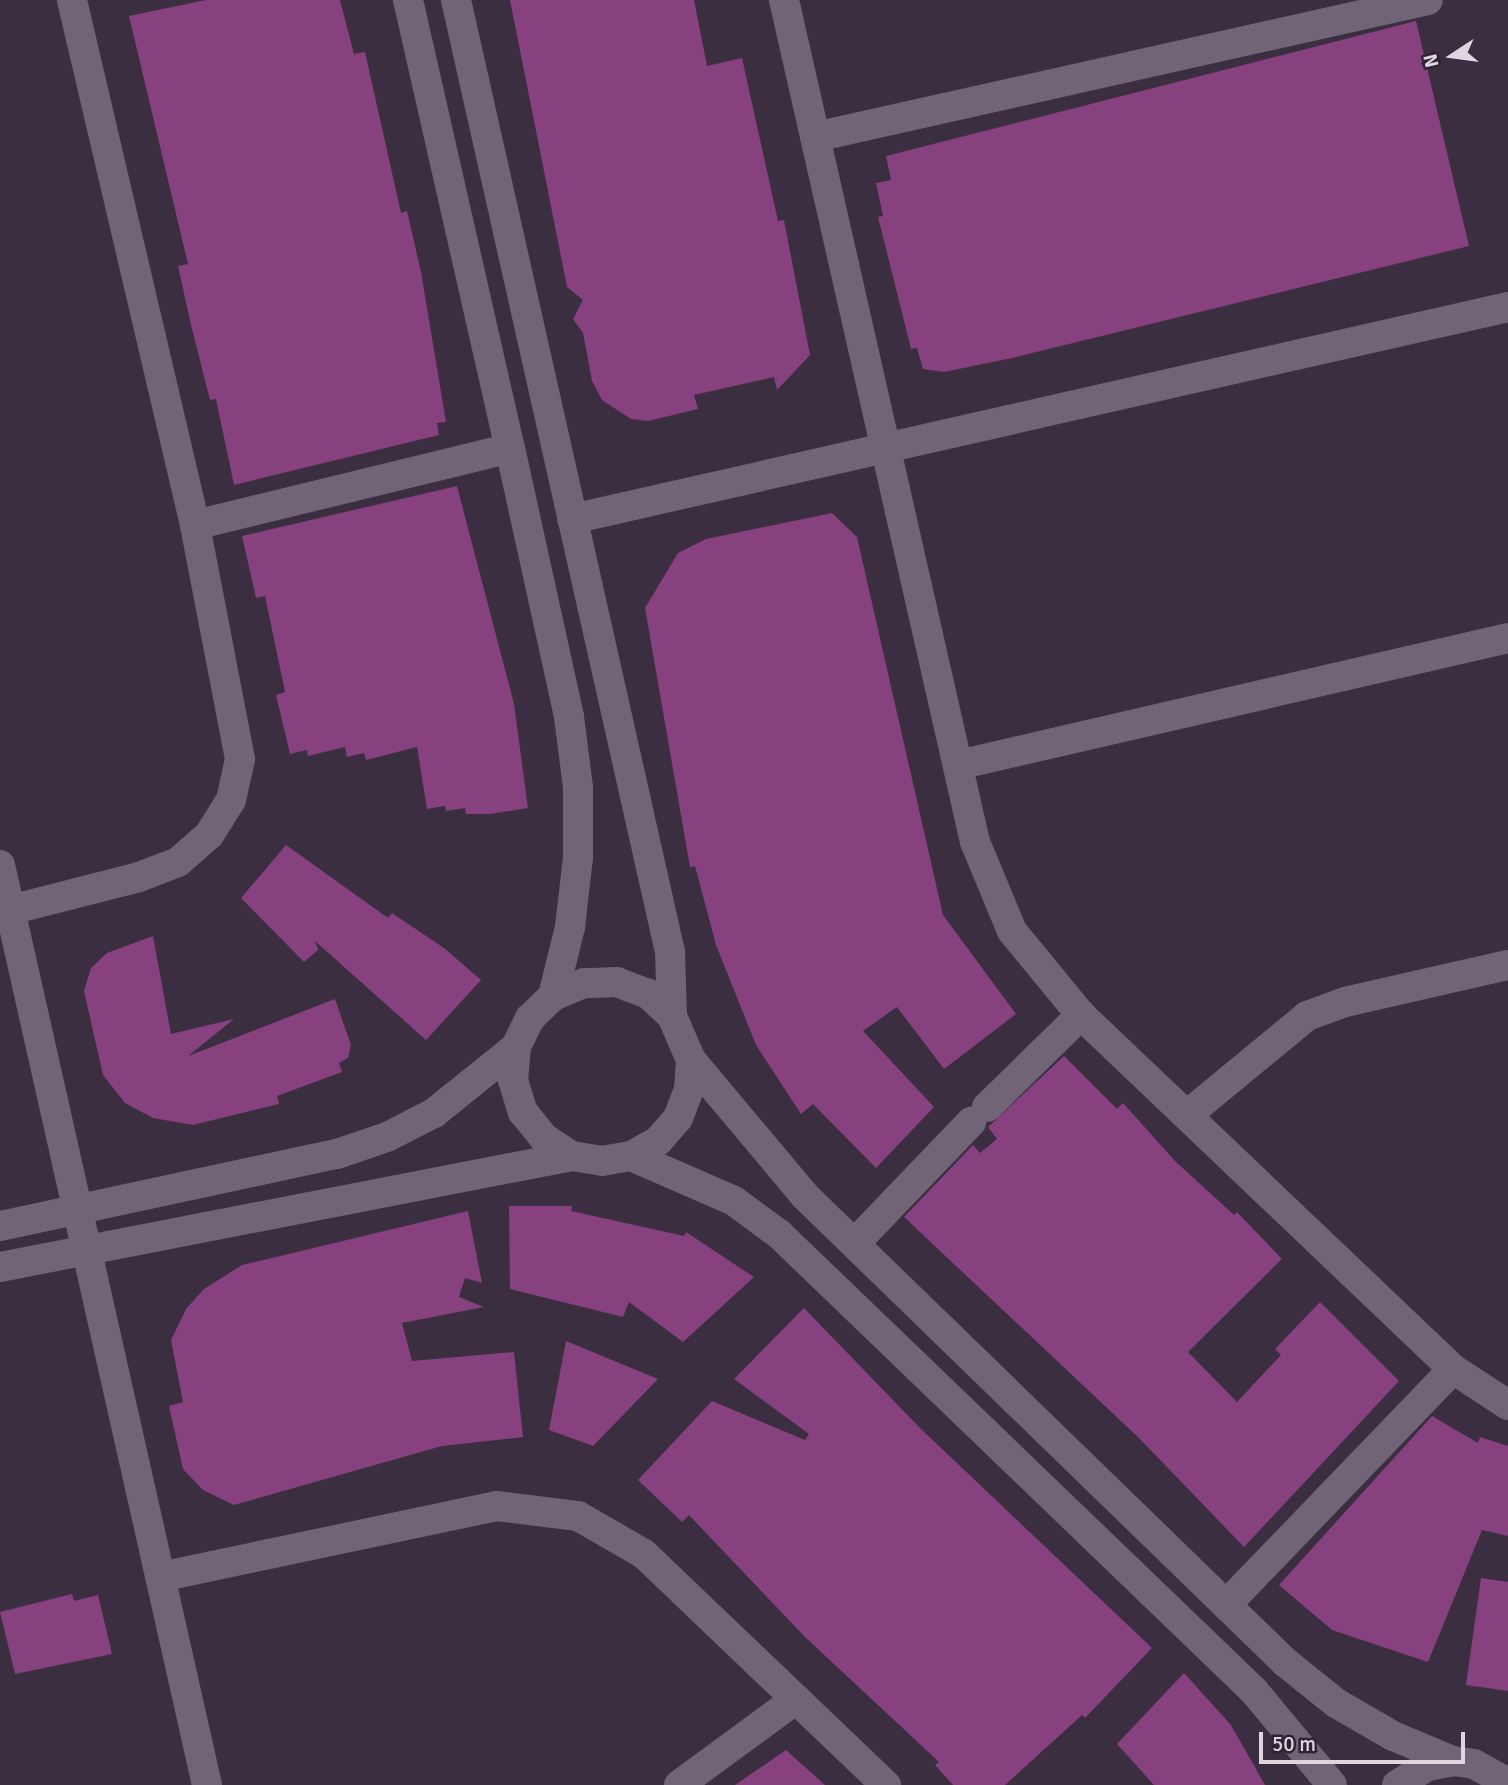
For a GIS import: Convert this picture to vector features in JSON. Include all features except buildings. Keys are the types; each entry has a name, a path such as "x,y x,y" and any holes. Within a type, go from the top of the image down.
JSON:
{"street":[{"path":"10,910 139,877 177,862 209,835 231,800 240,759 236,718 195,525 72,0"},
{"path":"408,0 569,717 578,787 572,915 553,996"},
{"path":"456,0 670,952 672,1016 691,1060 764,1153 1226,1605 1336,1703 1392,1736 1453,1762 1503,1775"},
{"path":"784,0 958,765 990,888 1012,931 1081,1015 1453,1369 1508,1405"},
{"path":"815,138 1428,0"},
{"path":"572,519 1508,307"},
{"path":"195,525 510,448"},
{"path":"958,765 1508,638"},
{"path":"0,865 207,1785"},
{"path":"1187,1115 1307,1017 1345,1002 1508,965"},
{"path":"572,1156 544,1138 523,1112 513,1080 516,1047 530,1018 553,996 584,983 617,982 648,994 672,1016"},
{"path":"855,1243 979,1114 1081,1015"},
{"path":"0,1227 77,1208 337,1154 387,1138 434,1114 516,1047"},
{"path":"0,1267 572,1156 602,1161 631,1156 658,1141 678,1118 690,1090 691,1060"},
{"path":"631,1156 734,1201 779,1234 1254,1691 1332,1785"},
{"path":"1226,1605 1453,1369"},
{"path":"160,1577 496,1506 578,1516 644,1554 886,1785"},
{"path":"679,1785 796,1699"},
{"path":"1397,1785 1428,1766 1453,1762"}]}
